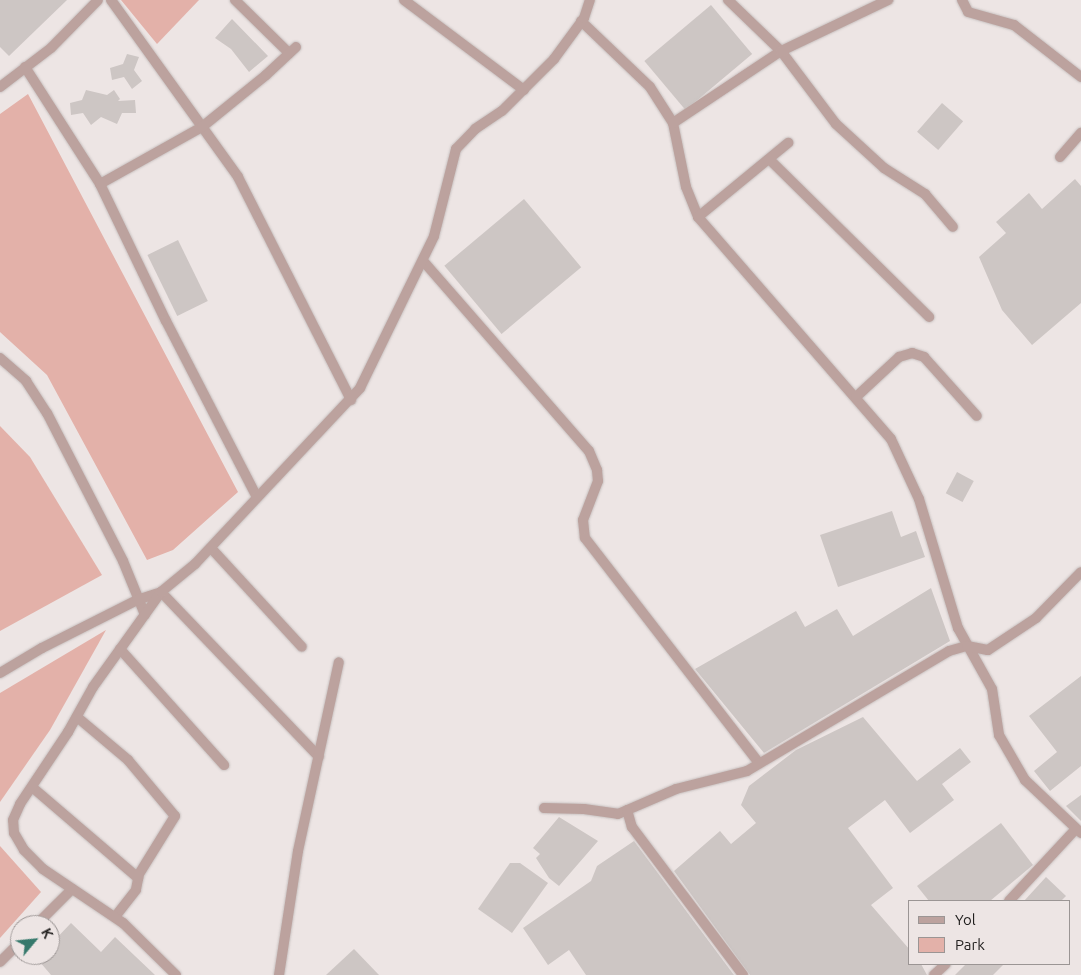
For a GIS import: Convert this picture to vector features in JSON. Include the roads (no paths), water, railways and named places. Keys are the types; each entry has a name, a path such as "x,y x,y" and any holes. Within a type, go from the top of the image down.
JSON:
{"street":[{"path":"0,87 51,48 98,0"},
{"path":"112,0 238,177 351,400"},
{"path":"100,184 202,127 293,50 235,0"},
{"path":"404,0 524,90"},
{"path":"176,975 115,917 43,869 24,850 14,833 14,820 20,804 120,649 161,592 210,548 257,496 351,400 375,360 424,262 441,214 456,149 463,140 502,111 554,58 581,22 590,0"},
{"path":"728,0 781,51 836,124 884,168 925,194 953,227"},
{"path":"673,123 781,51 888,0"},
{"path":"962,0 968,12 1014,25 1081,77"},
{"path":"581,22 650,87 673,123 686,187 698,217 891,439 919,500 958,628 992,689 999,735 1025,780 1079,831 1010,900"},
{"path":"25,67 100,184 166,321 257,496"},
{"path":"1060,157 1081,133"},
{"path":"698,217 788,143"},
{"path":"769,159 929,317"},
{"path":"424,262 589,451 597,470 598,481 583,520 585,538 759,763"},
{"path":"856,397 900,357 916,353 977,416"},
{"path":"0,358 26,381 47,413 123,561 136,600 145,615"},
{"path":"210,548 302,647"},
{"path":"544,808 584,809 618,814 676,789 747,771 924,664 949,651 967,646 988,650 1036,618 1081,572"},
{"path":"0,673 136,600 161,592"},
{"path":"161,592 319,757"},
{"path":"120,649 224,764"},
{"path":"279,975 298,851 339,662"},
{"path":"77,717 128,760 174,813 173,823 138,878 136,890 115,917"},
{"path":"32,787 138,878"},
{"path":"627,810 632,827 743,975"},
{"path":"46,915 72,889"},
{"path":"0,962 10,952"},
{"path":"934,975 945,965"}]}
